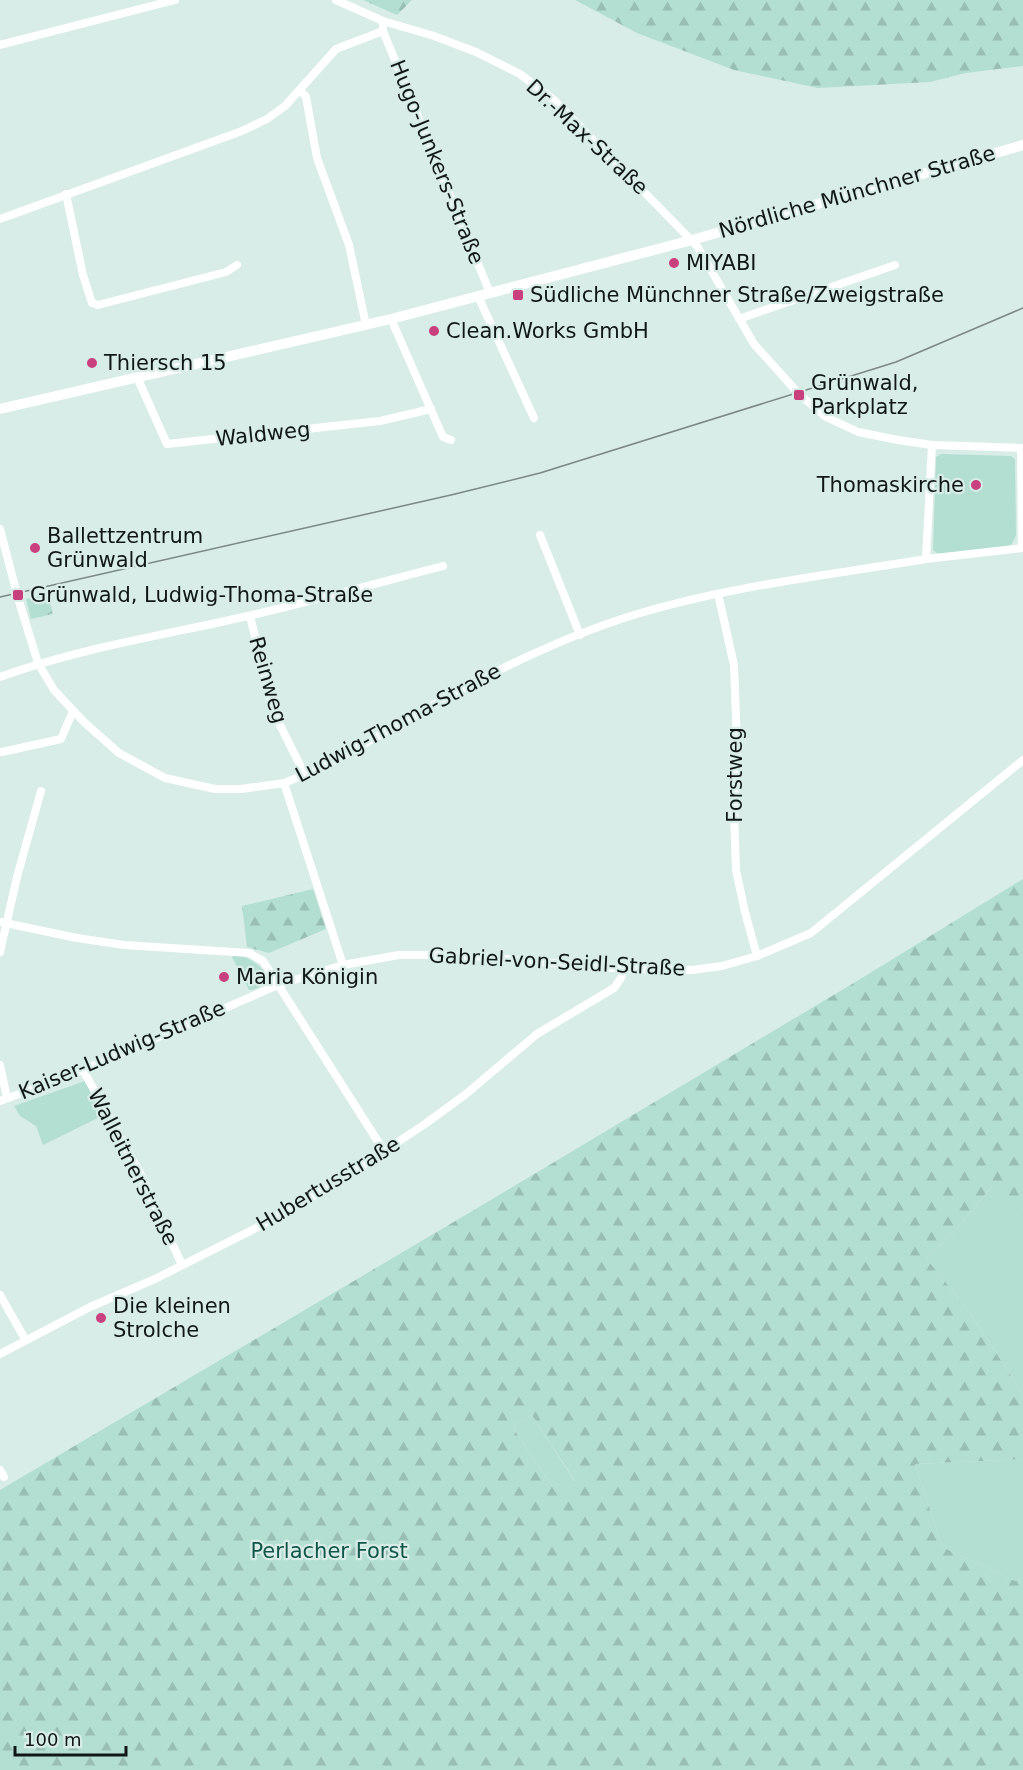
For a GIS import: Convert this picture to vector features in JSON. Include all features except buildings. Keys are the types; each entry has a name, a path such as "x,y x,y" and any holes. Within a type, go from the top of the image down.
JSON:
{"main road":[{"name":"Nördliche Münchner Straße","path":"0,409 391,319 692,240 1023,145"}],"street":[{"path":"0,45 175,0"},
{"name":"Dr.-Max-Straße","path":"336,0 383,21 477,52 536,85 588,134 699,248 754,344 801,396 826,417 858,432 898,440 932,445 1022,448"},
{"path":"0,219 250,128 285,106 336,50 383,31 383,21"},
{"name":"Hugo-Junkers-Straße","path":"383,31 534,418"},
{"path":"300,90 306,97 317,158 349,245 366,325"},
{"path":"66,195 83,275 92,303 98,305 226,272 237,265"},
{"path":"739,320 895,265"},
{"path":"391,319 443,437 451,441"},
{"name":"Waldweg","path":"137,377 167,444 380,421 431,410"},
{"path":"926,559 932,445"},
{"path":"1022,448 1023,550"},
{"name":"Ludwig-Thoma-Straße","path":"0,529 2,545 38,663 54,690 73,711 119,753 165,778 215,789 241,789 284,783 305,775 324,767 502,668 637,614 718,594 926,559 1023,550"},
{"path":"540,535 580,635"},
{"path":"0,677 38,663 250,616 443,566"},
{"name":"Forstweg","path":"718,594 734,665 737,744 734,810 736,870 757,956"},
{"name":"Reinweg","path":"250,616 274,713 305,775"},
{"path":"2,752 61,740 73,711"},
{"name":"Gabriel-von-Seidl-Straße","path":"278,986 343,965 399,955 471,956 624,969 692,970 722,966 757,956 811,933 1023,760"},
{"path":"284,783 343,965"},
{"path":"0,952 3,922 41,791"},
{"path":"3,922 76,938 124,945 249,953 263,961 269,967 278,986 384,1151"},
{"name":"Hubertusstraße","path":"0,1354 90,1306 182,1265 256,1228 323,1190 466,1094 537,1034 614,988 624,969"},
{"name":"Kaiser-Ludwig-Straße","path":"4,1100 83,1070 278,986"},
{"path":"0,1065 4,1100"},
{"name":"Walleitnerstraße","path":"83,1070 140,1173 182,1265"},
{"path":"0,1295 26,1340"}],"green space":[{"path":"363,0 412,0 397,15"},
{"path":"575,0 1023,0 1023,66 966,73 930,82 818,88 734,70 637,33"},
{"path":"941,454 1011,456 1015,459 1016,535 1012,544 1008,547 938,554 933,550 936,457"},
{"path":"48,594 53,614 31,619 26,599"},
{"name":"Perlacher Forst","path":"1023,879 1023,1210 993,1185 954,1232 926,1258 968,1310 1023,1394 1023,1459 915,1464 942,1547 1015,1581 1023,1578 1023,1770 0,1770 0,1490 862,978","holes":["532,1415 575,1481 556,1492 513,1428"]},
{"path":"313,889 326,929 269,953 247,947 242,906"},
{"path":"234,954 251,960 266,972 266,980 263,984 256,989 249,990 232,957"},
{"path":"85,1081 104,1115 43,1145 36,1126 20,1116 14,1106"},
{"path":"994,1184 1023,1210 1023,1394 968,1310 926,1258 954,1232"},
{"path":"532,1415 575,1482 556,1492 513,1428"},
{"path":"1023,1459 1023,1578 1015,1581 942,1547 915,1464"}],"tram line":[{"path":"0,597 540,473 896,362 1023,308"}],"place":[{"name":"MIYABI","path":"674,263"},
{"name":"Südliche Münchner Straße/Zweigstraße","path":"518,295"},
{"name":"Clean.Works GmbH","path":"434,331"},
{"name":"Thiersch 15","path":"92,363"},
{"name":"Grünwald, Parkplatz","path":"799,395"},
{"name":"Thomaskirche","path":"976,485"},
{"name":"Ballettzentrum Grünwald","path":"35,548"},
{"name":"Grünwald, Ludwig-Thoma-Straße","path":"18,595"},
{"name":"Maria Königin","path":"224,977"},
{"name":"Die kleinen Strolche","path":"101,1318"}]}
